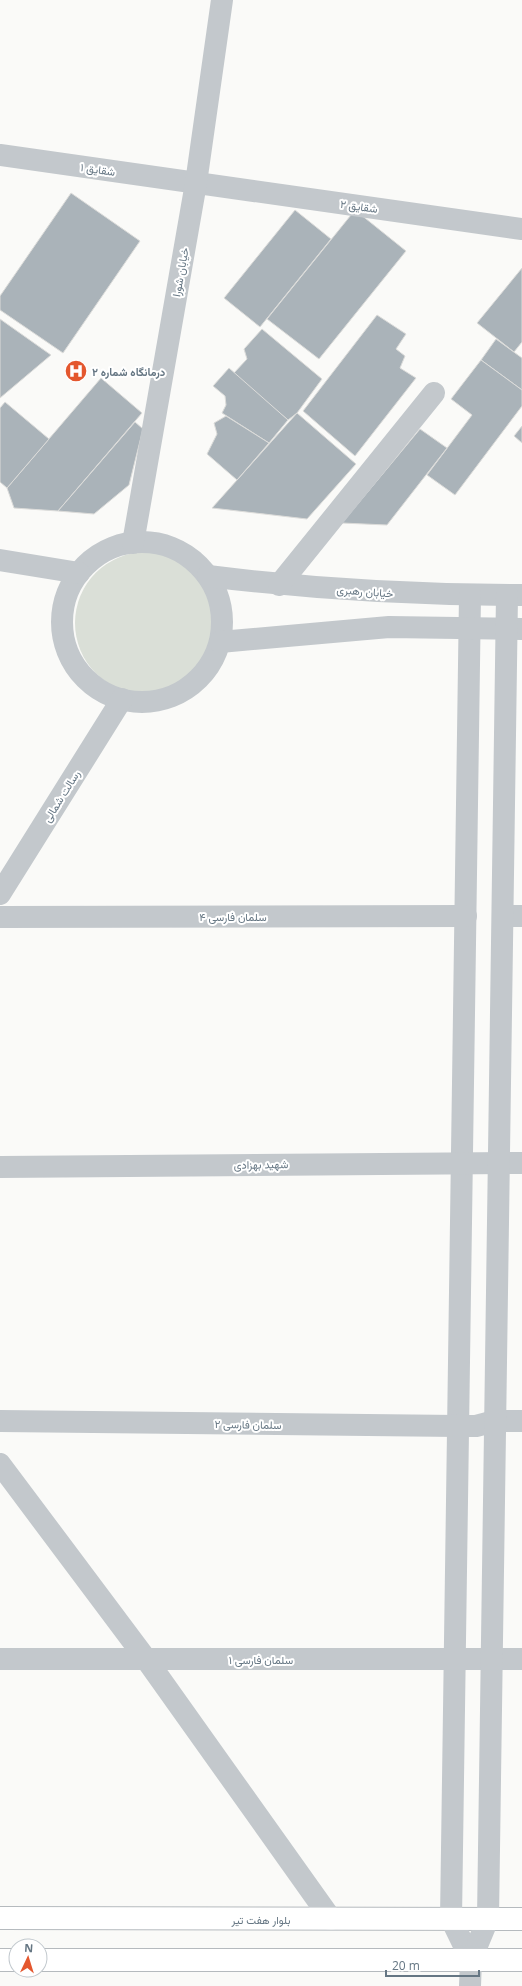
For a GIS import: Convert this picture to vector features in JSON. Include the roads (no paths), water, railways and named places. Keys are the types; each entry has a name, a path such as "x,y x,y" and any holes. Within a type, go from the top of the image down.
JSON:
{"main road":[{"name":"بلوار هفت تیر","path":"0,1918 522,1919"},
{"path":"48,1960 522,1960"}],"street":[{"name":"خیابان شورا","path":"133,543 196,182 222,0"},
{"name":"شقایق ۱","path":"0,155 196,182"},
{"name":"شقایق ۲","path":"196,182 522,229"},
{"path":"279,585 434,393"},
{"path":"154,542 174,548 192,559 208,576 218,596 223,619 220,642 210,665 193,684 172,696 147,702 122,699 98,688 79,670 66,647 62,622 66,596 79,572 94,558 112,547 133,543 154,542"},
{"path":"0,560 79,572"},
{"name":"خیابان رهبری","path":"208,576 279,585 390,593 514,595"},
{"path":"470,595 451,1919 471,1960"},
{"path":"470,1986 471,1960 488,1919 499,1163 512,916 514,595"},
{"path":"220,642 389,627 514,629"},
{"name":"رسالت شمالی","path":"0,894 122,699"},
{"name":"سلمان فارسی ۴","path":"0,916 466,916"},
{"name":"شهید بهزادی","path":"0,1167 462,1162 522,1163"},
{"name":"سلمان فارسی ۲","path":"0,1421 458,1426 476,1426 495,1421 522,1421"},
{"path":"0,1464 146,1659 331,1919"},
{"name":"سلمان فارسی ۱","path":"0,1659 522,1659"}],"place":[{"name":"درمانگاه شماره ۲","path":"76,371"}]}
